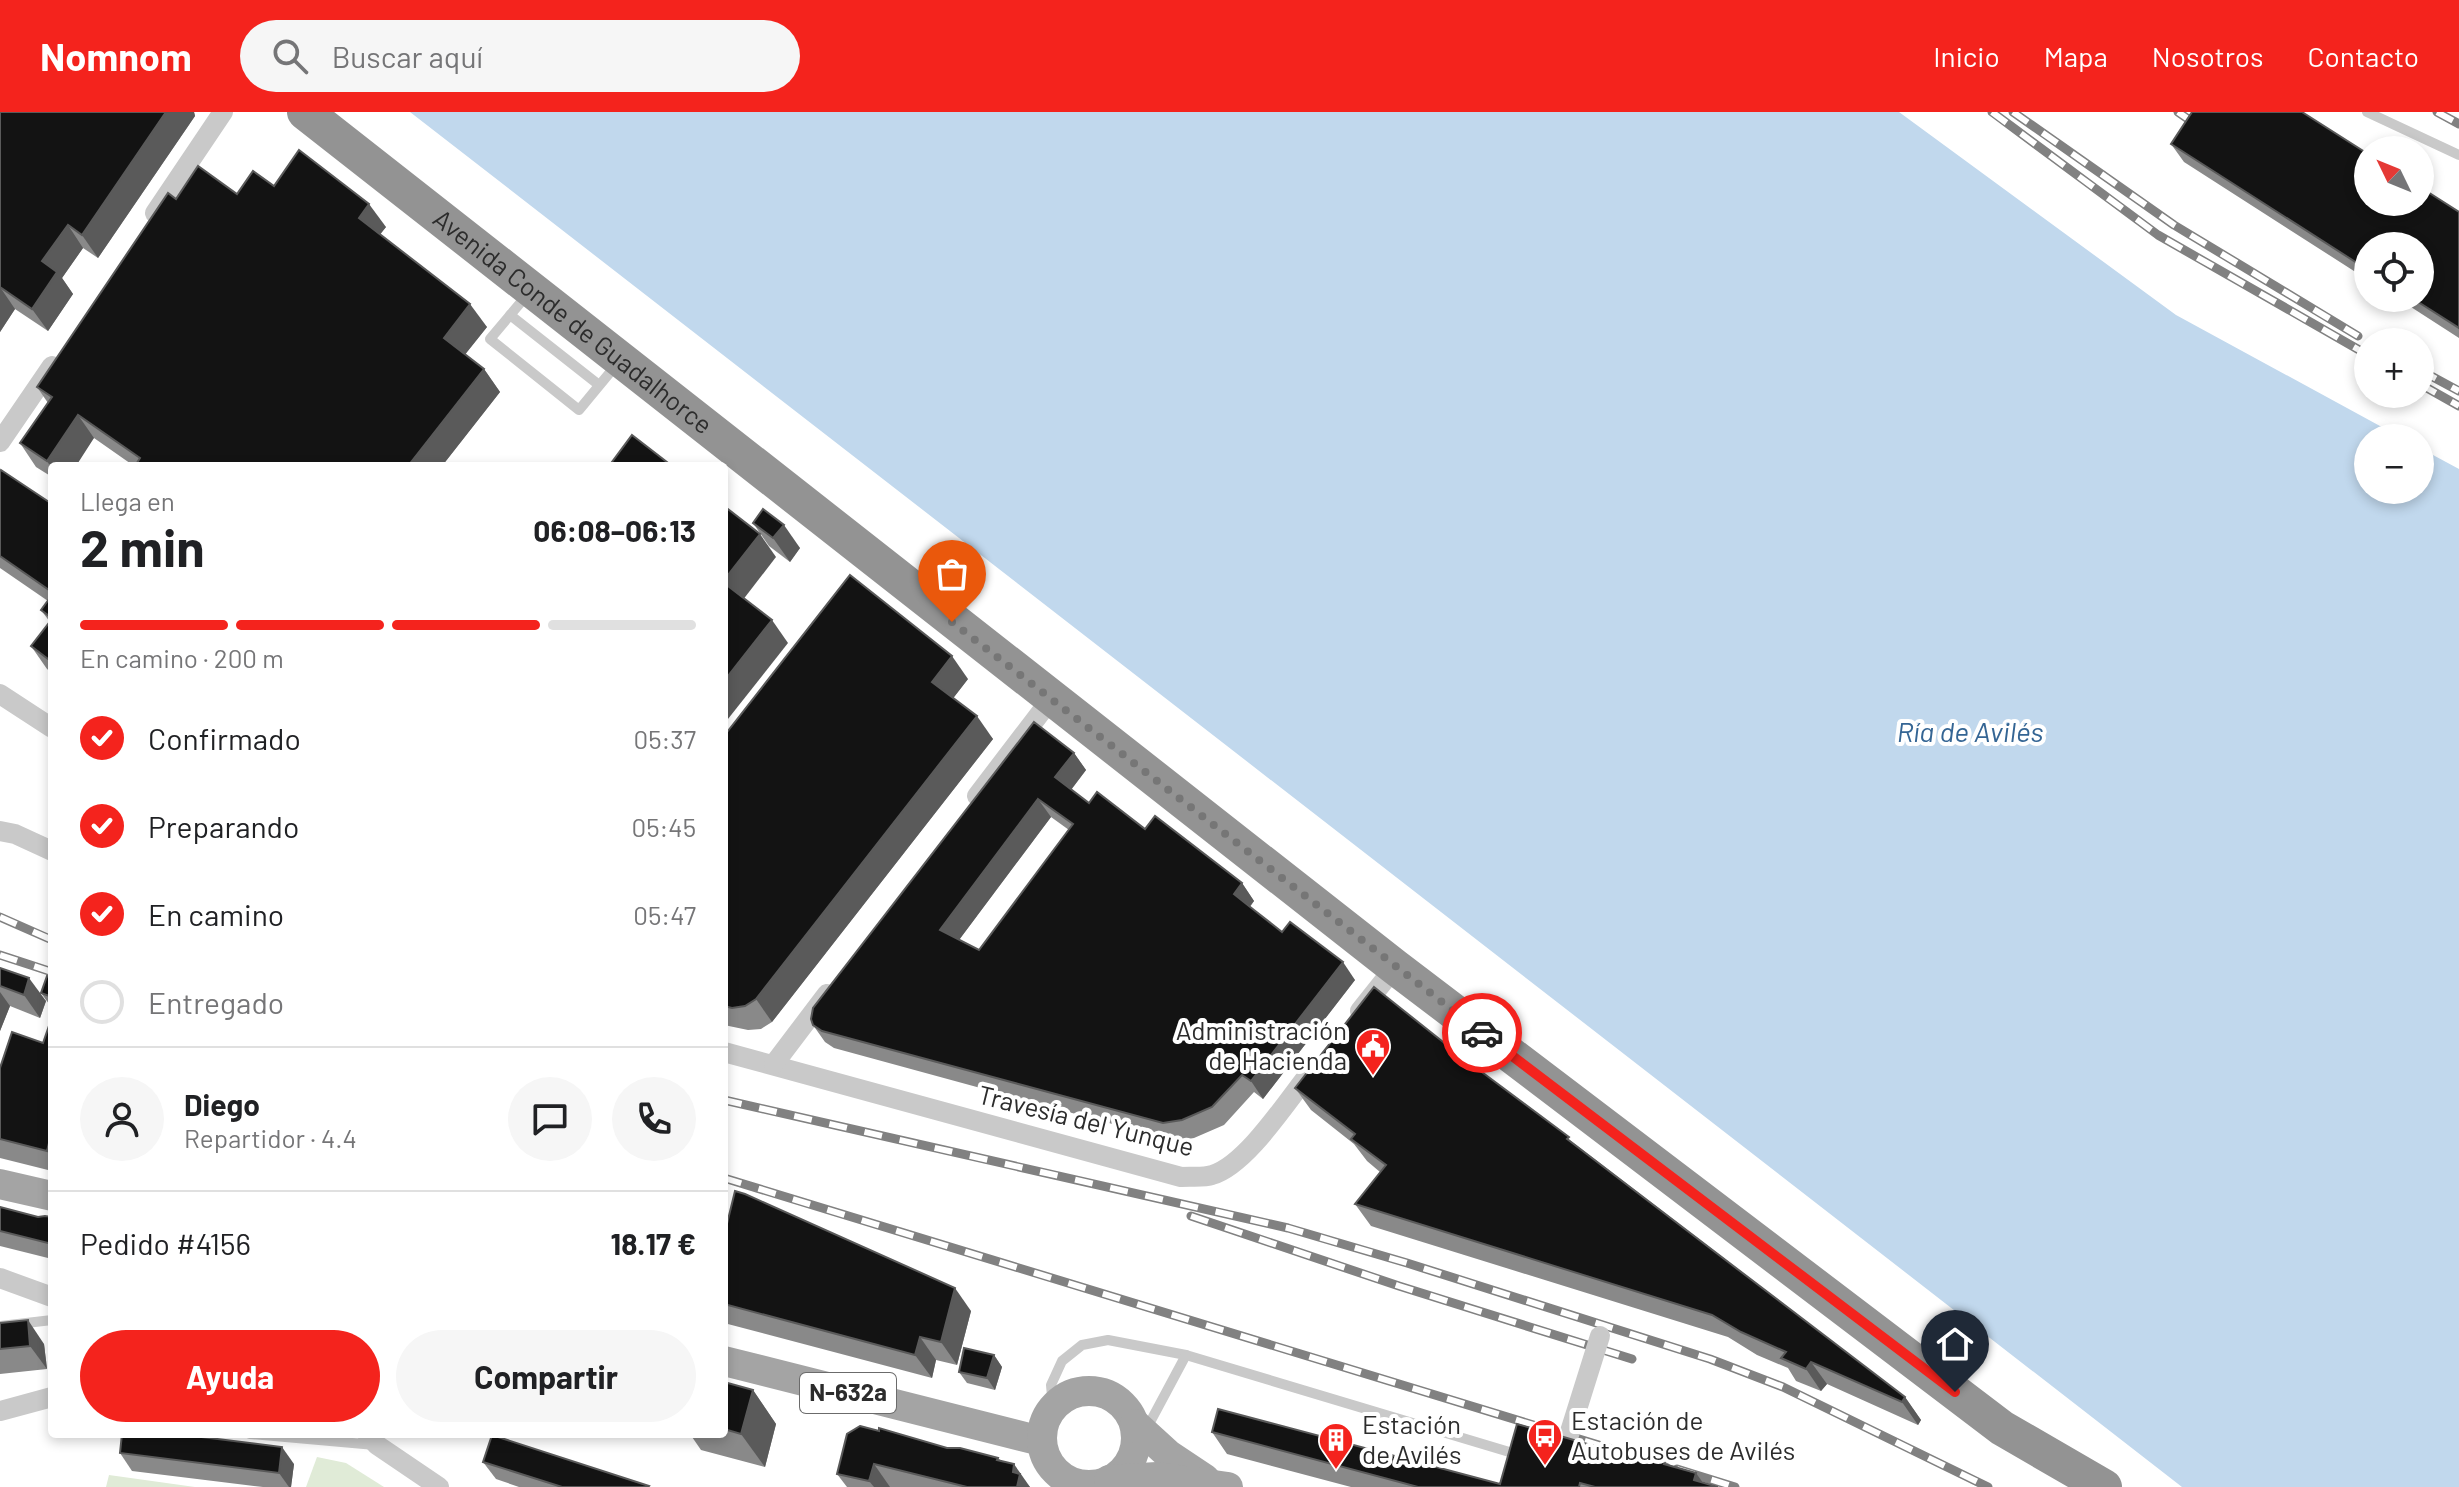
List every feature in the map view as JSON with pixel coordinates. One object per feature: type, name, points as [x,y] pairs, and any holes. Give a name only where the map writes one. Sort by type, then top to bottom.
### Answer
[{"type":"highway","name":"Avenida Conde de Guadalhorce","points":[[305,112],[521,302],[610,372],[1051,699],[1395,967],[2002,1428],[2104,1487]]},
{"type":"main road","points":[[0,1184],[48,1195]]},
{"type":"main road","name":"N-632a","points":[[728,1362],[1041,1441],[1045,1457],[1054,1470],[1076,1485],[1157,1477],[1221,1486]]},
{"type":"main road","name":"N-632a","points":[[973,1424],[1053,1407],[1065,1396],[1085,1391],[1101,1392],[1116,1399],[1142,1430],[1169,1455],[1221,1486]]},
{"type":"main road","points":[[1041,1441],[1044,1421],[1053,1407]]},
{"type":"main road","points":[[1109,1480],[1123,1470],[1142,1430]]},
{"type":"street","points":[[143,231],[223,112]]},
{"type":"street","points":[[0,442],[63,349]]},
{"type":"street","points":[[0,694],[48,725]]},
{"type":"street","points":[[965,812],[1051,699]]},
{"type":"street","points":[[0,831],[15,834],[48,849]]},
{"type":"street","points":[[1348,1025],[1395,967]]},
{"type":"street","points":[[774,1064],[841,976]]},
{"type":"street","name":"Travesía del Yunque","points":[[728,1053],[1181,1177],[1211,1175],[1228,1168],[1244,1154],[1329,1049]]},
{"type":"street","points":[[0,1278],[48,1296]]},
{"type":"street","points":[[1563,1454],[1600,1336]]},
{"type":"street","points":[[0,1411],[48,1398]]},
{"type":"street","points":[[372,1439],[439,1487]]},
{"type":"lane","points":[[2367,112],[2459,155]]},
{"type":"lane","points":[[521,302],[490,339],[568,402],[579,410],[610,372]]},
{"type":"lane","points":[[0,1326],[48,1320]]},
{"type":"lane","points":[[1053,1407],[1051,1385],[1062,1361],[1082,1345],[1108,1340],[1186,1355],[1516,1454]]},
{"type":"lane","points":[[1142,1430],[1186,1355]]},
{"type":"lane","points":[[348,1438],[372,1439]]},
{"type":"green space","points":[[317,1457],[346,1463],[384,1487],[306,1487]]},
{"type":"green space","points":[[109,1475],[195,1487],[106,1487]]},
{"type":"water","name":"Ría de Avilés","points":[[410,112],[1899,112],[2176,315],[2376,424],[2354,424],[2354,504],[2434,504],[2434,456],[2459,469],[2459,1487],[2182,1487]]},
{"type":"building","points":[[0,112],[166,112],[82,235],[68,225],[42,261],[57,272],[32,309],[0,287]]},
{"type":"building","points":[[2192,112],[2302,112],[2354,145],[2354,216],[2434,216],[2434,196],[2459,212],[2459,328],[2434,312],[2434,232],[2354,232],[2354,261],[2171,144]]},
{"type":"building","points":[[299,150],[369,204],[359,218],[470,304],[444,338],[484,369],[411,462],[138,462],[140,458],[78,415],[47,461],[20,443],[52,397],[37,387],[168,193],[176,199],[198,166],[237,194],[253,171],[274,186]]},
{"type":"building","points":[[632,435],[667,462],[612,462]]},
{"type":"building","points":[[0,472],[48,501],[48,589],[0,556]]},
{"type":"building","points":[[728,509],[760,534],[728,575]]},
{"type":"building","points":[[763,509],[784,525],[773,538],[753,523]]},
{"type":"building","points":[[850,575],[952,656],[932,682],[977,716],[756,999],[745,1006],[732,1008],[728,1007],[728,731]]},
{"type":"building","points":[[728,586],[772,620],[728,676]]},
{"type":"building","points":[[48,600],[48,615],[41,610]]},
{"type":"building","points":[[48,624],[48,659],[31,646]]},
{"type":"building","points":[[1034,722],[1074,753],[1055,777],[1089,803],[1097,792],[1145,829],[1155,816],[1242,883],[1234,894],[1282,932],[1290,922],[1343,962],[1251,1081],[1242,1075],[1212,1107],[1182,1120],[1163,1123],[822,1031],[813,1025],[813,1008]],"holes":[[[1038,799],[1073,824],[979,950],[940,930]]]},
{"type":"building","points":[[0,968],[29,978],[24,995],[0,986]]},
{"type":"building","points":[[47,976],[48,996],[41,993]]},
{"type":"building","points":[[1374,987],[1905,1397],[1902,1402],[1811,1362],[1806,1369],[1781,1358],[1786,1352],[1712,1315],[1355,1204],[1386,1165],[1351,1139],[1355,1134],[1295,1088]]},
{"type":"building","points":[[48,1029],[47,1151],[0,1139],[0,1068],[12,1032],[43,1043]]},
{"type":"building","points":[[735,1191],[955,1288],[941,1342],[920,1337],[915,1355],[728,1305],[728,1220]]},
{"type":"building","points":[[0,1207],[38,1217],[48,1216],[48,1243],[0,1231]]},
{"type":"building","points":[[28,1320],[30,1346],[0,1349],[0,1323]]},
{"type":"building","points":[[964,1348],[994,1355],[987,1378],[959,1372]]},
{"type":"building","points":[[728,1383],[753,1390],[741,1434],[728,1430]]},
{"type":"building","points":[[1218,1409],[1500,1484],[1517,1424],[1535,1429],[1538,1440],[1544,1445],[1556,1442],[1560,1436],[1618,1453],[1620,1446],[1666,1460],[1664,1464],[1696,1473],[1694,1480],[1718,1487],[1595,1487],[1580,1483],[1579,1487],[1418,1487],[1212,1432]]},
{"type":"building","points":[[860,1426],[879,1431],[879,1428],[1014,1464],[1013,1472],[1020,1474],[1017,1487],[967,1487],[874,1464],[869,1481],[837,1474],[847,1434]]},
{"type":"building","points":[[122,1438],[209,1438],[282,1447],[279,1473],[120,1453]]},
{"type":"building","points":[[491,1438],[501,1438],[649,1486],[562,1487],[483,1462]]},
{"type":"railway","points":[[1992,112],[2158,235],[2354,347]]},
{"type":"railway","points":[[2013,112],[2174,225],[2354,334]]},
{"type":"railway","points":[[2178,112],[2204,130]]},
{"type":"railway","points":[[2437,112],[2459,124]]},
{"type":"railway","points":[[2434,378],[2459,391]]},
{"type":"railway","points":[[2434,392],[2459,406]]},
{"type":"railway","points":[[0,917],[48,938]]},
{"type":"railway","points":[[0,955],[48,971]]},
{"type":"railway","points":[[728,1101],[1288,1228],[1407,1263],[1710,1359],[1783,1387],[1988,1487]]},
{"type":"railway","points":[[728,1179],[1638,1457]]},
{"type":"railway","points":[[1191,1216],[1399,1286],[1632,1359]]},
{"type":"railway","points":[[1677,1469],[1735,1487]]},
{"type":"way so far","points":[[952,622],[1482,1033]]},
{"type":"place","name":"Administración de Hacienda","points":[[1373,1077]]},
{"type":"place","name":"Estación de Autobuses de Avilés","points":[[1545,1467]]},
{"type":"place","name":"Estación de Avilés","points":[[1336,1471]]},
{"type":"route","points":[[1482,1033],[1955,1392]]}]
